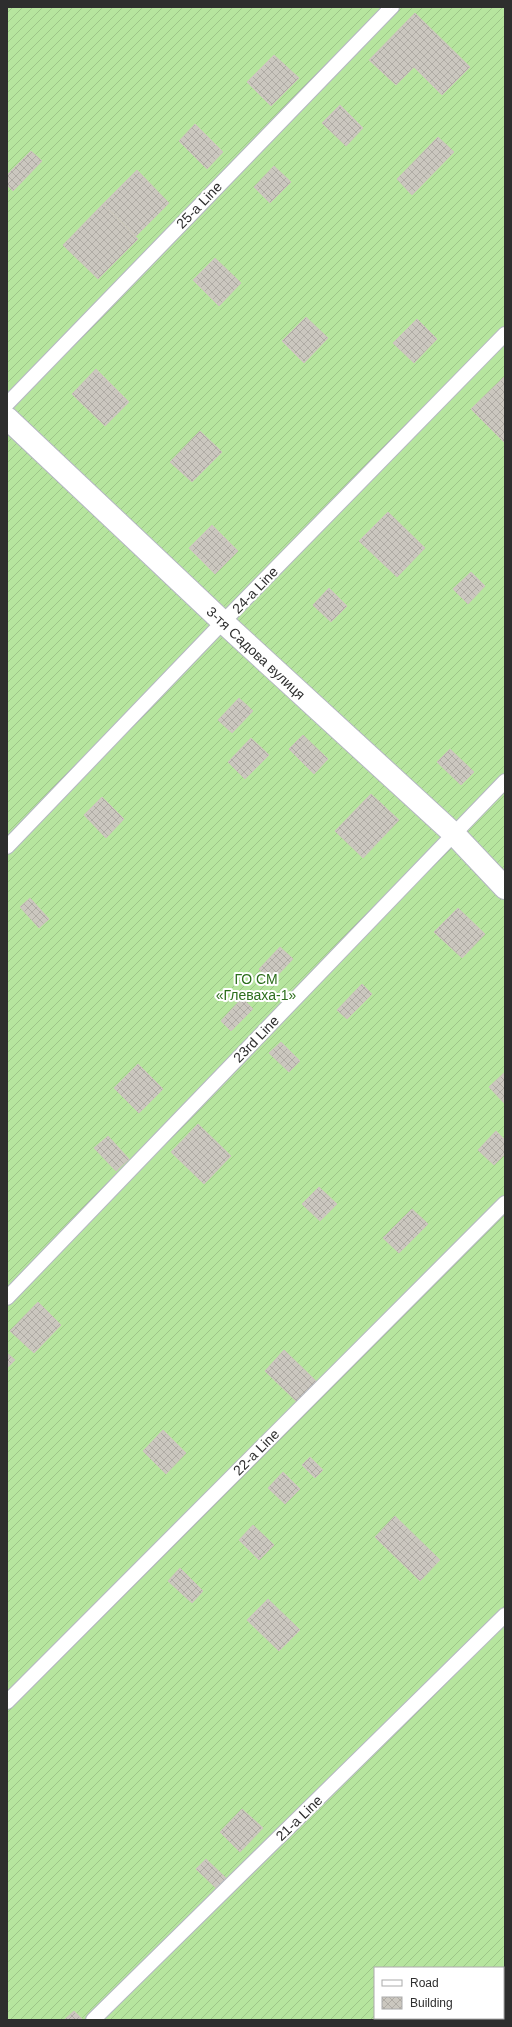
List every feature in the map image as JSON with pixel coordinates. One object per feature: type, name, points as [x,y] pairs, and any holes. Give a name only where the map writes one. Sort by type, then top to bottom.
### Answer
[{"type":"street","name":"3-тя Садова вулиця","points":[[7,418],[223,622],[454,834],[505,888]]},
{"type":"lane","name":"25-a Line","points":[[7,404],[392,7]]},
{"type":"lane","name":"24-a Line","points":[[7,847],[223,622],[505,334]]},
{"type":"lane","name":"23rd Line","points":[[7,1298],[505,781]]},
{"type":"lane","name":"22-a Line","points":[[7,1702],[505,1203]]},
{"type":"lane","name":"21-a Line","points":[[93,2020],[505,1615]]},
{"type":"green space","name":"ГО СМ «Глеваха-1»","points":[[7,7],[505,7],[505,2020],[7,2020]]},
{"type":"building","points":[[415,13],[470,67],[442,95],[414,67],[396,85],[369,60]]},
{"type":"building","points":[[274,55],[299,78],[271,106],[247,82]]},
{"type":"building","points":[[340,105],[363,128],[346,146],[322,123]]},
{"type":"building","points":[[195,124],[223,152],[207,169],[179,141]]},
{"type":"building","points":[[438,137],[454,152],[412,195],[397,179]]},
{"type":"building","points":[[31,151],[42,161],[13,191],[7,185],[7,175]]},
{"type":"building","points":[[274,166],[291,182],[270,203],[254,187]]},
{"type":"building","points":[[137,170],[169,203],[136,236],[103,204]]},
{"type":"building","points":[[103,204],[138,239],[98,279],[63,245]]},
{"type":"building","points":[[215,258],[241,283],[219,306],[193,280]]},
{"type":"building","points":[[306,317],[328,338],[304,363],[282,341]]},
{"type":"building","points":[[417,319],[437,339],[414,363],[393,343]]},
{"type":"building","points":[[96,369],[129,402],[105,426],[72,394]]},
{"type":"building","points":[[504,377],[505,378],[505,443],[471,409]]},
{"type":"building","points":[[200,431],[222,452],[192,482],[170,462]]},
{"type":"building","points":[[388,512],[425,548],[397,577],[359,541]]},
{"type":"building","points":[[212,525],[238,551],[215,574],[189,548]]},
{"type":"building","points":[[471,572],[485,586],[468,604],[453,589]]},
{"type":"building","points":[[329,588],[347,606],[331,622],[313,605]]},
{"type":"building","points":[[239,698],[253,711],[232,733],[218,720]]},
{"type":"building","points":[[303,735],[328,759],[314,774],[289,749]]},
{"type":"building","points":[[251,738],[269,755],[245,779],[228,762]]},
{"type":"building","points":[[450,749],[474,772],[461,785],[437,762]]},
{"type":"building","points":[[371,794],[399,820],[363,858],[335,831]]},
{"type":"building","points":[[102,797],[124,819],[106,838],[84,815]]},
{"type":"building","points":[[30,898],[49,919],[39,928],[20,907]]},
{"type":"building","points":[[458,908],[485,934],[462,958],[434,932]]},
{"type":"building","points":[[280,947],[293,959],[272,981],[259,969]]},
{"type":"building","points":[[362,984],[372,994],[347,1019],[337,1010]]},
{"type":"building","points":[[242,998],[253,1009],[231,1031],[221,1021]]},
{"type":"building","points":[[281,1042],[300,1061],[289,1072],[269,1053]]},
{"type":"building","points":[[138,1064],[163,1089],[139,1113],[114,1088]]},
{"type":"building","points":[[505,1072],[505,1104],[489,1087]]},
{"type":"building","points":[[198,1124],[231,1156],[204,1184],[171,1152]]},
{"type":"building","points":[[496,1131],[505,1140],[505,1154],[494,1165],[478,1150]]},
{"type":"building","points":[[108,1136],[129,1159],[116,1171],[94,1148]]},
{"type":"building","points":[[319,1187],[337,1204],[320,1221],[302,1204]]},
{"type":"building","points":[[412,1209],[428,1224],[399,1253],[383,1238]]},
{"type":"building","points":[[38,1302],[61,1325],[34,1353],[10,1331]]},
{"type":"building","points":[[284,1350],[318,1383],[298,1403],[265,1371]]},
{"type":"building","points":[[7,1353],[15,1360],[7,1368]]},
{"type":"building","points":[[163,1430],[186,1453],[166,1474],[143,1451]]},
{"type":"building","points":[[310,1457],[323,1470],[315,1478],[302,1465]]},
{"type":"building","points":[[283,1472],[300,1489],[285,1504],[268,1488]]},
{"type":"building","points":[[395,1516],[440,1560],[420,1581],[375,1537]]},
{"type":"building","points":[[253,1525],[274,1545],[259,1560],[239,1540]]},
{"type":"building","points":[[180,1568],[203,1591],[192,1603],[168,1581]]},
{"type":"building","points":[[268,1599],[300,1630],[279,1651],[247,1620]]},
{"type":"building","points":[[242,1809],[263,1828],[240,1852],[220,1832]]},
{"type":"building","points":[[206,1859],[226,1878],[216,1888],[196,1869]]},
{"type":"building","points":[[504,2005],[505,2006],[505,2020],[487,2020],[504,2019]]},
{"type":"building","points":[[74,2011],[83,2020],[64,2020]]}]
